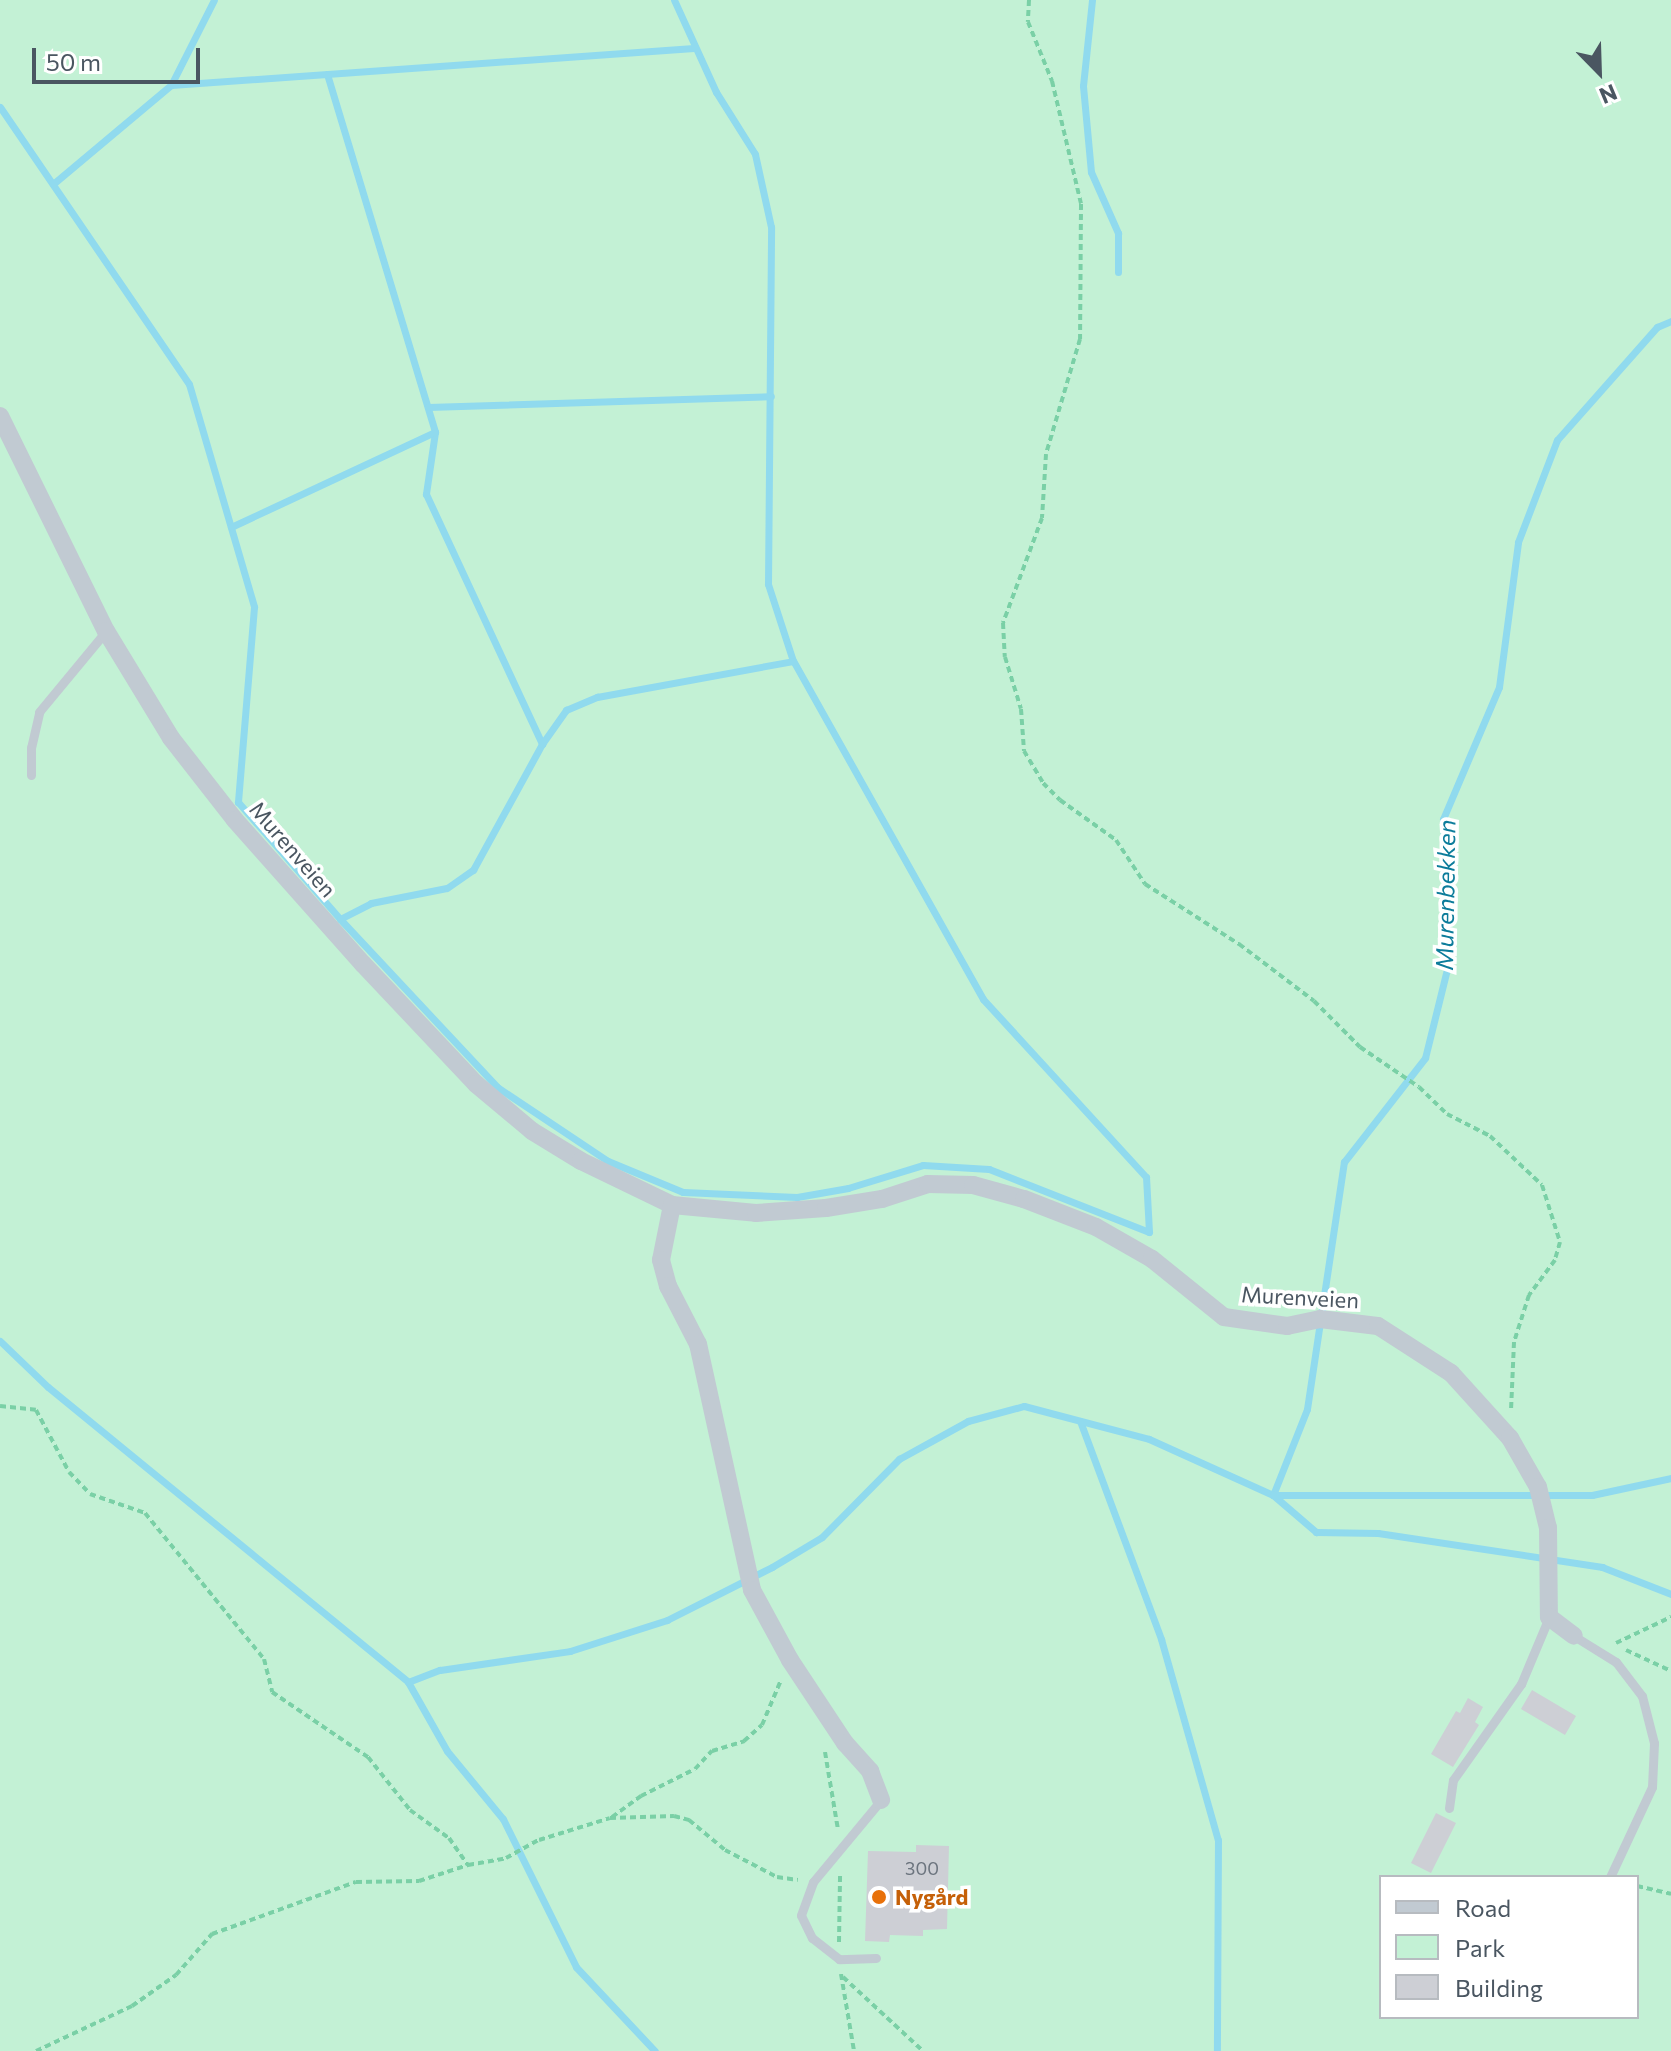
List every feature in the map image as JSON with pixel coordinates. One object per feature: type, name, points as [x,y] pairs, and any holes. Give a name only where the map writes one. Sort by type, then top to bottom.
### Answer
[{"type":"street","name":"Murenveien","points":[[0,416],[106,631],[171,738],[235,820],[476,1084],[532,1131],[581,1161],[672,1205],[756,1213],[882,1199],[928,1184],[973,1185],[1024,1199],[1096,1227],[1152,1259],[1224,1317],[1287,1326],[1320,1319],[1378,1326],[1451,1373],[1510,1438],[1538,1487],[1548,1528],[1549,1617]]},
{"type":"street","points":[[672,1205],[661,1260],[668,1286],[698,1344],[752,1590],[790,1660],[845,1743],[870,1771],[881,1800]]},
{"type":"street","points":[[1549,1617],[1574,1636]]},
{"type":"lane","points":[[31,775],[31,748],[39,712],[106,631]]},
{"type":"lane","points":[[1449,1808],[1453,1780],[1521,1684],[1549,1617]]},
{"type":"lane","points":[[1574,1636],[1616,1662],[1642,1696],[1654,1743],[1652,1787],[1611,1875]]},
{"type":"lane","points":[[876,1958],[839,1959],[812,1938],[804,1927],[804,1901],[813,1882],[881,1800]]},
{"type":"path","points":[[1029,0],[1028,22],[1052,81],[1081,204],[1081,219],[1080,339],[1046,454],[1042,518],[1003,623],[1005,657],[1021,709],[1024,751],[1043,783],[1060,800],[1116,840],[1145,884],[1239,944],[1314,1001],[1360,1047],[1419,1087],[1447,1114],[1490,1136],[1542,1185],[1560,1242],[1555,1260],[1529,1295],[1514,1342],[1510,1438]]},
{"type":"path","points":[[0,1406],[36,1410],[69,1472],[90,1494],[145,1513],[264,1659],[272,1692],[368,1757],[410,1810],[449,1838],[468,1865]]},
{"type":"path","points":[[1671,1617],[1614,1644],[1671,1671]]},
{"type":"path","points":[[610,1818],[641,1796],[695,1769],[712,1751],[744,1741],[762,1725],[790,1660]]},
{"type":"path","points":[[36,2051],[132,2006],[176,1975],[212,1934],[356,1882],[419,1881],[468,1865],[506,1858],[539,1840],[610,1818],[674,1816],[689,1820],[725,1850],[777,1877],[813,1882]]},
{"type":"path","points":[[1639,1886],[1671,1894]]},
{"type":"path","points":[[839,1959],[854,2051]]},
{"type":"path","points":[[842,1976],[923,2051]]},
{"type":"green space","points":[[0,0],[1671,0],[1671,2051],[0,2051]]},
{"type":"building","points":[[1532,1690],[1576,1716],[1565,1735],[1521,1709]]},
{"type":"building","points":[[1468,1698],[1483,1707],[1475,1722],[1479,1725],[1453,1767],[1431,1754],[1456,1711],[1460,1713]]},
{"type":"building","points":[[1436,1813],[1456,1823],[1431,1873],[1411,1863]]},
{"type":"building","points":[[916,1845],[949,1846],[947,1929],[923,1930],[923,1936],[890,1935],[889,1942],[865,1941],[868,1851],[916,1852]]},
{"type":"waterway","points":[[53,184],[171,85],[214,0]]},
{"type":"waterway","points":[[0,107],[189,384],[254,607],[238,802],[340,919],[497,1087],[608,1161],[683,1192],[797,1197],[848,1188],[923,1165],[989,1169],[1149,1232],[1146,1177],[983,999],[793,661],[768,584],[771,227],[755,154],[716,92],[674,0]]},
{"type":"waterway","points":[[1092,0],[1083,86],[1091,172],[1118,233],[1118,272]]},
{"type":"waterway","points":[[171,85],[694,48]]},
{"type":"waterway","points":[[327,74],[435,432],[426,494],[542,744]]},
{"type":"waterway","name":"Murenbekken","points":[[1273,1495],[1307,1409],[1344,1162],[1425,1058],[1449,961],[1443,819],[1499,687],[1518,542],[1557,440],[1657,327],[1671,321]]},
{"type":"waterway","points":[[428,407],[771,396]]},
{"type":"waterway","points":[[231,527],[435,432]]},
{"type":"waterway","points":[[340,919],[371,903],[447,888],[473,870],[542,744],[566,710],[597,697],[793,661]]},
{"type":"waterway","points":[[0,1341],[48,1387],[408,1682],[447,1751],[503,1819],[576,1967],[655,2051]]},
{"type":"waterway","points":[[408,1682],[440,1670],[570,1651],[667,1620],[772,1567],[822,1537],[899,1459],[968,1421],[1024,1406],[1149,1439],[1273,1495],[1316,1532],[1378,1533],[1602,1567],[1671,1594]]},
{"type":"waterway","points":[[1080,1421],[1161,1639],[1218,1840],[1217,2051]]},
{"type":"waterway","points":[[1273,1495],[1592,1495],[1671,1478]]},
{"type":"place","name":"Nygård","points":[[879,1897]]}]
